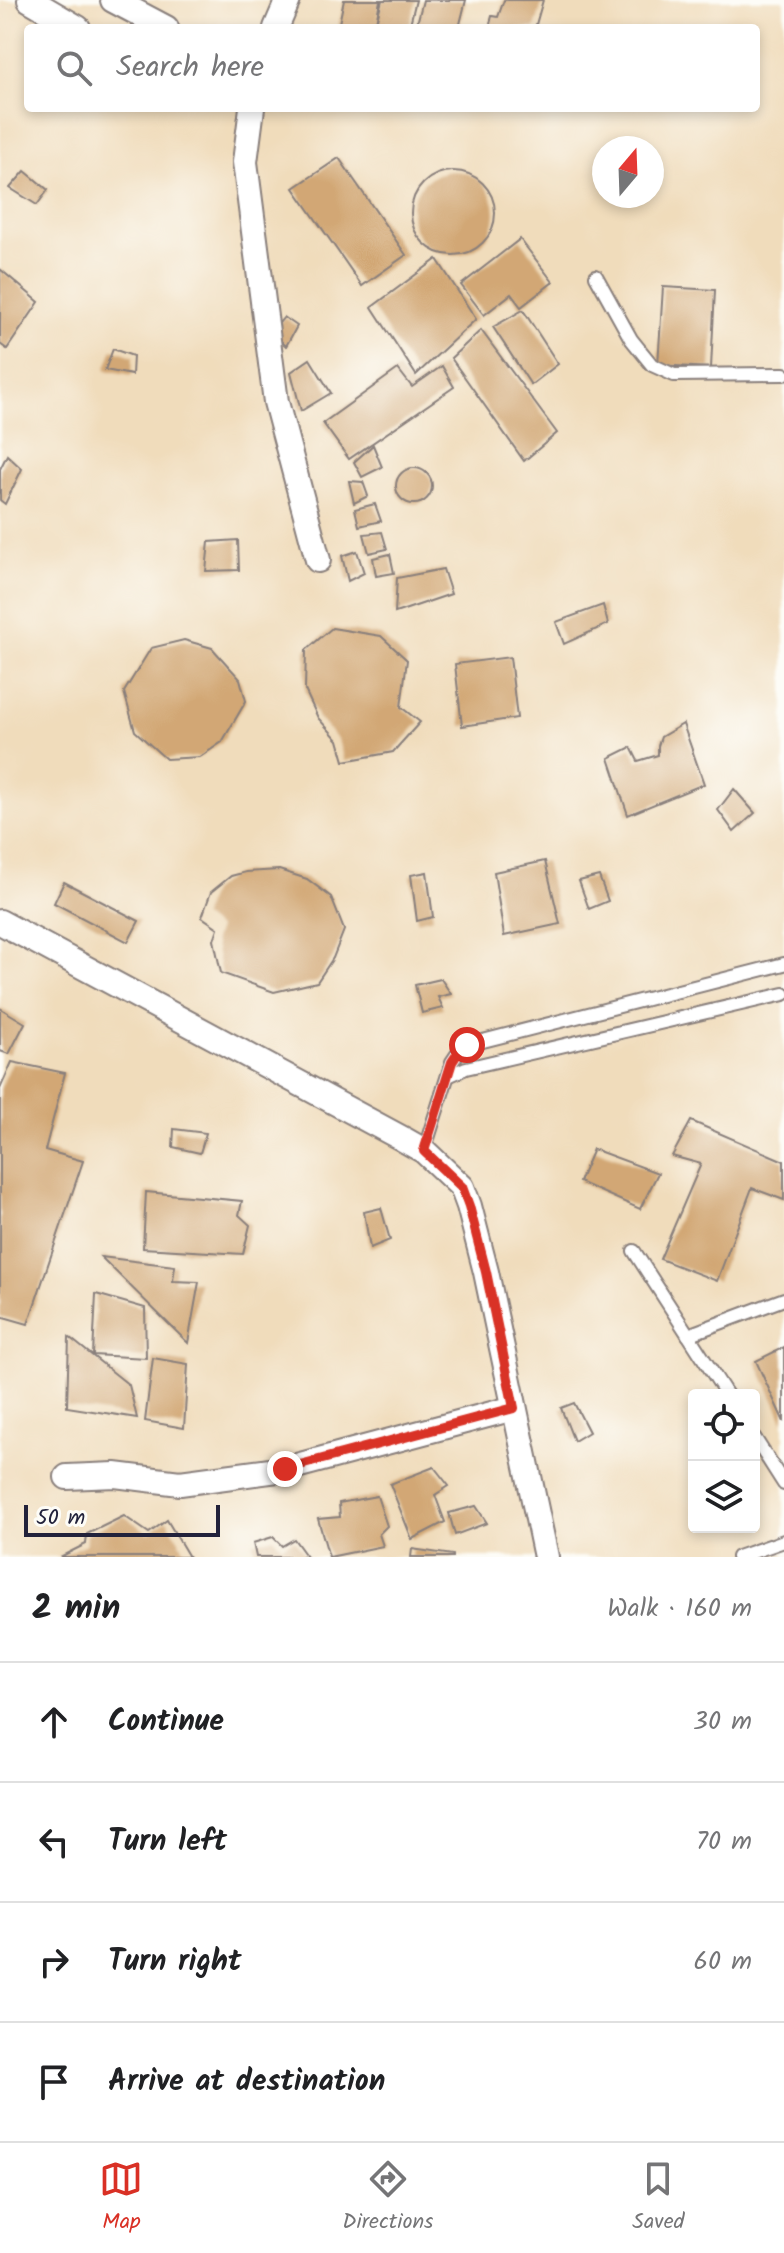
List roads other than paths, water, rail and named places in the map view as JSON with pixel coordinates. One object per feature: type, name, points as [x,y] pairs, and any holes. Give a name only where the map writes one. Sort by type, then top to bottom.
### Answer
[{"type":"street","points":[[30,0],[71,24]]},
{"type":"street","points":[[113,0],[158,24]]},
{"type":"street","points":[[278,24],[288,0]]},
{"type":"street","points":[[251,112],[245,162],[276,402],[318,560]]},
{"type":"street","points":[[0,922],[424,1151],[462,1187],[486,1272],[546,1557]]},
{"type":"street","points":[[67,1477],[115,1475],[180,1483],[285,1469],[514,1408]]},
{"type":"lane","points":[[596,276],[631,339],[652,365],[674,375],[784,374]]},
{"type":"lane","points":[[424,1151],[452,1062],[467,1045],[784,964]]},
{"type":"lane","points":[[448,1076],[466,1068],[784,994]]},
{"type":"lane","points":[[460,1050],[466,1068]]},
{"type":"lane","points":[[634,1251],[723,1389]]},
{"type":"lane","points":[[688,1335],[784,1299]]},
{"type":"lane","points":[[760,1446],[784,1484]]},
{"type":"lane","points":[[738,1557],[784,1541]]}]
